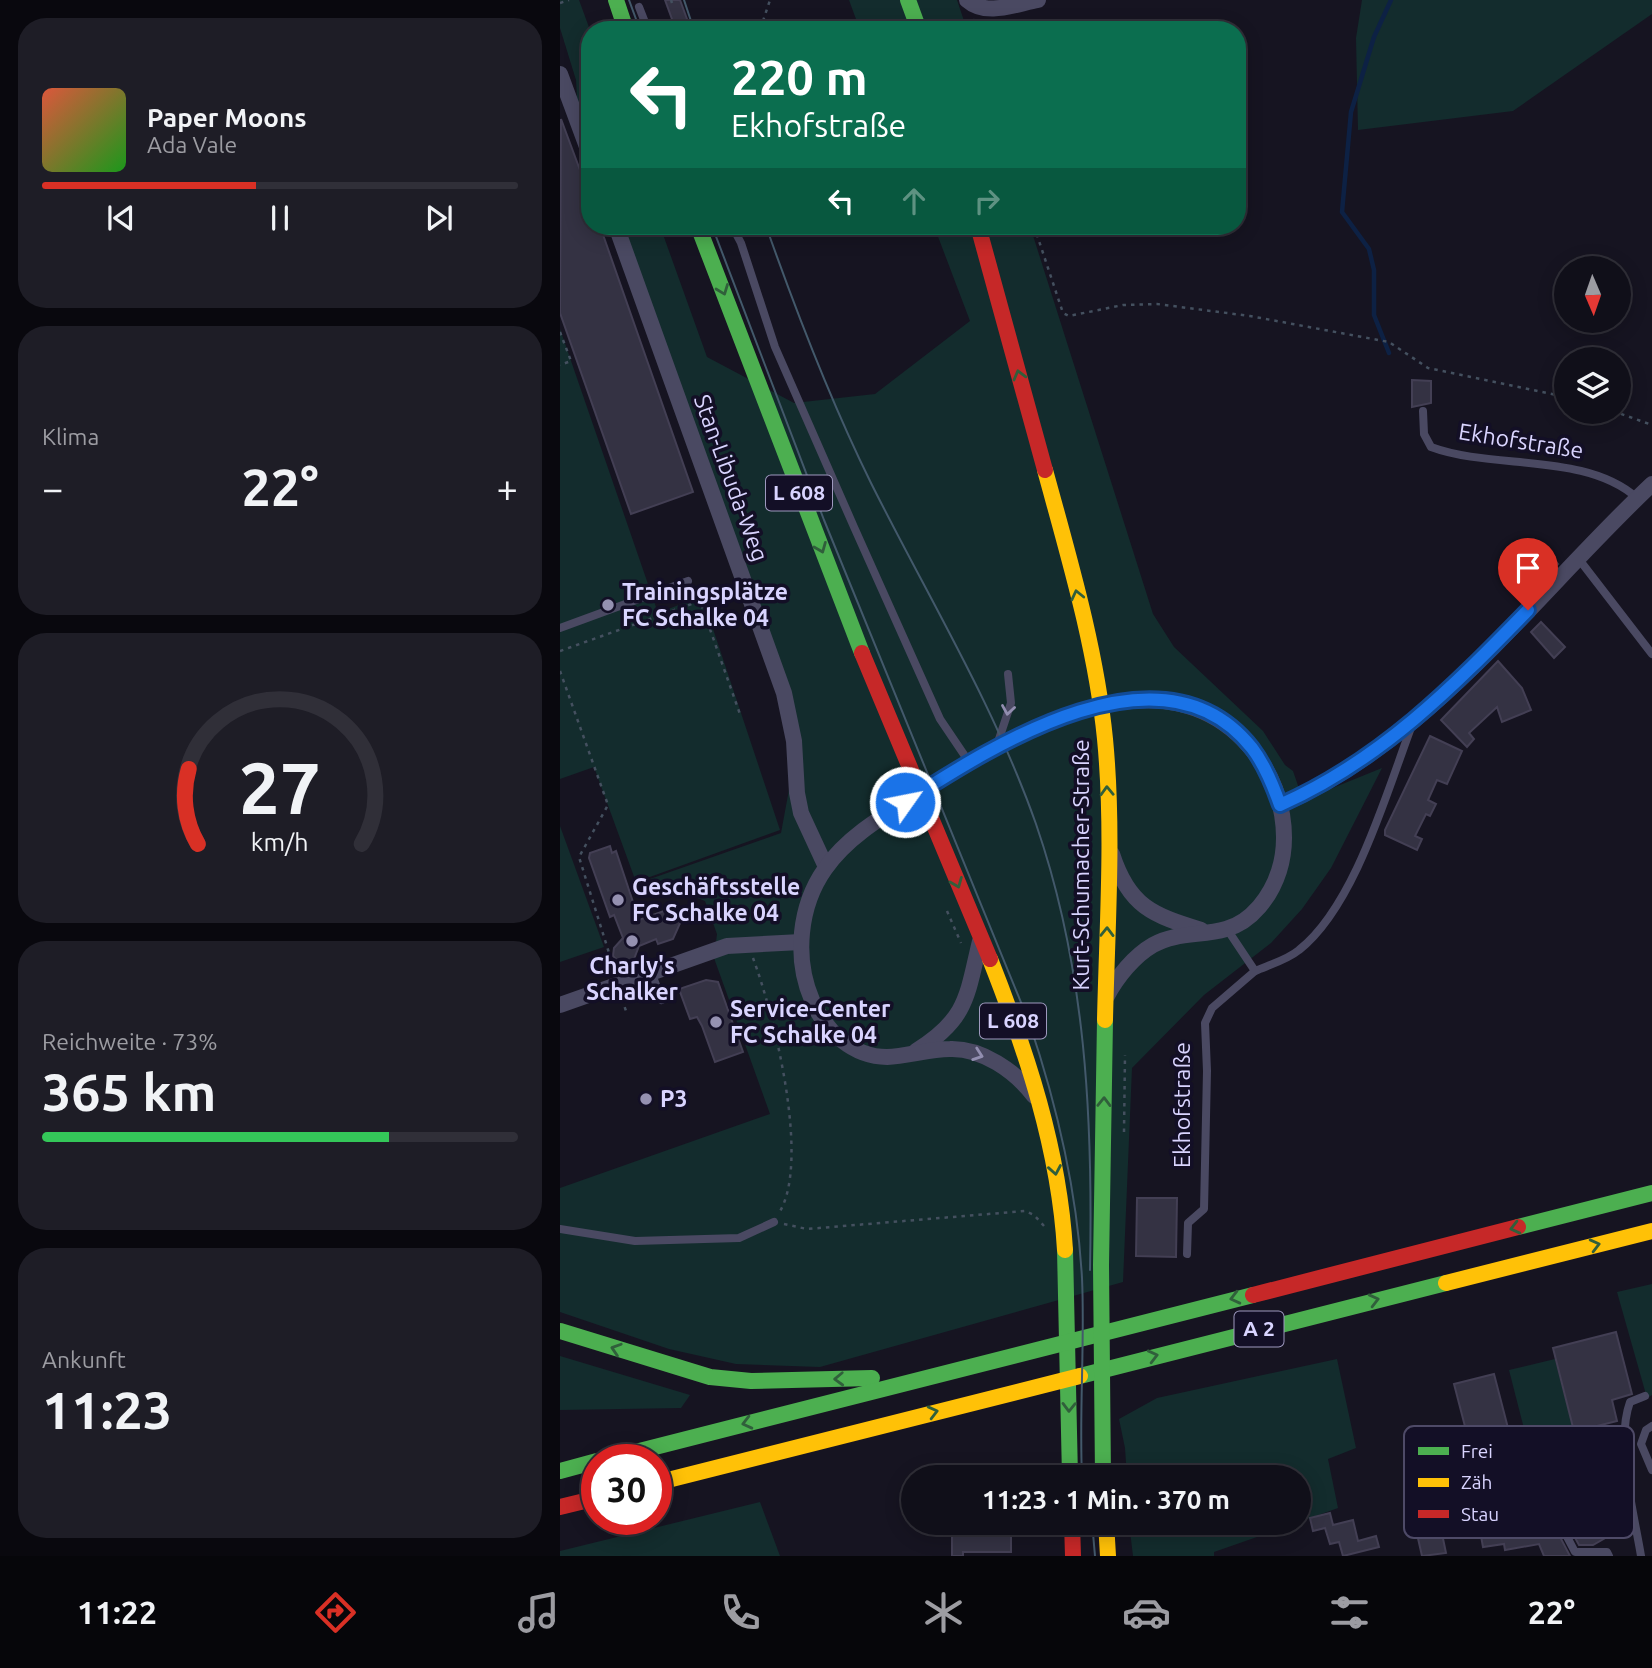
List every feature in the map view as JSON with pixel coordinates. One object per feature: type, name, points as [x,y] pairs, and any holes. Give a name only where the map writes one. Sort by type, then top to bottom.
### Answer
[{"type":"main road","points":[[615,0],[623,21]]},
{"type":"main road","points":[[908,0],[916,21]]},
{"type":"main road","name":"L 608","points":[[701,235],[905,759],[1006,1002],[1040,1104],[1055,1164],[1068,1265],[1070,1465]]},
{"type":"main road","name":"Kurt-Schumacher-Straße","points":[[980,235],[1063,536],[1093,661],[1105,740],[1108,842],[1101,1265],[1103,1465]]},
{"type":"main road","name":"A 2","points":[[666,1444],[1652,1193]]},
{"type":"main road","name":"A 2","points":[[672,1479],[1652,1231]]},
{"type":"main road","points":[[560,1331],[710,1377],[751,1381],[932,1376]]},
{"type":"main road","points":[[560,1471],[581,1465]]},
{"type":"main road","points":[[560,1507],[581,1502]]},
{"type":"main road","points":[[1072,1535],[1073,1556]]},
{"type":"main road","points":[[1107,1535],[1108,1556]]},
{"type":"street","points":[[967,0],[976,8],[992,9],[1038,0]]},
{"type":"street","points":[[560,74],[581,131]]},
{"type":"street","name":"Stan-Libuda-Weg","points":[[619,235],[784,693],[794,740],[801,813],[826,867]]},
{"type":"street","name":"Ekhofstraße","points":[[1280,805],[1318,788],[1385,746],[1413,722],[1478,661],[1652,484]]},
{"type":"street","points":[[1040,1104],[1017,1077],[997,1062],[975,1053],[952,1048],[885,1057],[858,1051],[840,1041],[825,1024],[812,1001],[804,975],[801,942],[807,906],[826,867],[885,816],[996,745],[1044,724],[1104,704],[1140,700],[1177,701],[1206,712],[1251,746],[1267,770],[1280,805],[1284,840],[1275,880],[1267,898],[1248,917],[1227,929],[1179,935],[1153,945],[1114,984],[1105,1000]]},
{"type":"street","points":[[1108,842],[1115,863],[1133,895],[1148,911],[1207,931]]},
{"type":"street","points":[[911,1054],[951,1026],[964,1005],[980,941]]},
{"type":"street","points":[[560,1005],[727,946],[801,942]]},
{"type":"lane","points":[[639,7],[644,21]]},
{"type":"lane","points":[[737,235],[775,347],[853,527],[940,719],[969,762]]},
{"type":"lane","name":"Ekhofstraße","points":[[1423,411],[1424,434],[1431,447],[1450,454],[1570,470],[1627,489],[1637,498]]},
{"type":"lane","points":[[1578,558],[1652,654]]},
{"type":"lane","points":[[560,628],[688,581]]},
{"type":"lane","points":[[996,745],[1011,703],[1008,674]]},
{"type":"lane","name":"Ekhofstraße","points":[[1187,1254],[1188,1223],[1204,1209],[1207,1071],[1205,1023],[1212,1008],[1255,971],[1297,952],[1317,933],[1336,907],[1382,804],[1413,722]]},
{"type":"lane","points":[[1227,929],[1255,971]]},
{"type":"lane","points":[[651,972],[662,1000]]},
{"type":"lane","points":[[560,1229],[635,1241],[739,1238],[774,1222]]},
{"type":"lane","points":[[1626,1426],[1630,1402],[1645,1396]]},
{"type":"lane","points":[[1652,1426],[1646,1430],[1641,1444],[1652,1470]]},
{"type":"lane","points":[[1634,1512],[1641,1556]]},
{"type":"lane","points":[[1568,1538],[1575,1552],[1607,1552],[1609,1556]]},
{"type":"path","points":[[560,3],[569,0]]},
{"type":"path","points":[[763,21],[770,0]]},
{"type":"path","points":[[1037,235],[1063,313],[1069,316],[1123,305],[1181,305],[1388,342],[1428,368],[1554,394]]},
{"type":"path","points":[[560,332],[571,361],[560,365]]},
{"type":"path","points":[[1631,418],[1652,425]]},
{"type":"path","points":[[560,650],[700,601],[741,716]]},
{"type":"path","points":[[560,671],[608,805],[579,857],[627,1014]]},
{"type":"path","points":[[747,944],[768,998],[781,1051],[787,1096],[791,1169],[787,1200],[774,1222],[807,1229],[1025,1211],[1034,1215],[1046,1228]]},
{"type":"green space","points":[[560,0],[579,0],[587,21],[581,21],[581,123],[576,80],[560,28]]},
{"type":"green space","points":[[849,0],[957,0],[964,21],[857,21]]},
{"type":"green space","points":[[1362,0],[1652,0],[1652,14],[1513,111],[1358,130],[1356,38]]},
{"type":"green space","points":[[621,235],[663,235],[707,357],[794,403],[875,394],[970,321],[937,235],[1033,235],[1153,614],[1174,647],[1263,731],[1285,765],[1293,771],[1303,800],[1382,768],[1331,868],[1302,909],[1271,943],[1204,995],[1132,1068],[1123,1282],[820,1367],[736,1364],[669,1349],[560,1312],[560,1188],[770,1114],[714,958],[717,934],[705,901],[650,879],[781,833],[793,768],[792,718]]},
{"type":"green space","name":"Trainingsplätze FC Schalke 04","points":[[560,329],[658,613],[702,596],[780,830],[636,882],[594,767],[560,779]]},
{"type":"green space","points":[[560,826],[604,947],[560,962]]},
{"type":"green space","points":[[1652,1284],[1652,1395],[1647,1398],[1617,1292]]},
{"type":"green space","points":[[560,1356],[690,1395],[681,1408],[560,1410]]},
{"type":"green space","points":[[1337,1359],[1356,1448],[1328,1459],[1338,1508],[1311,1518],[1311,1465],[1126,1465],[1119,1419],[1157,1398]]},
{"type":"green space","points":[[1555,1359],[1572,1426],[1523,1426],[1509,1370]]},
{"type":"green space","points":[[760,1502],[780,1556],[560,1556],[560,1551],[625,1535],[672,1535],[672,1524]]},
{"type":"green space","points":[[1131,1535],[1263,1535],[1214,1552],[1214,1556],[1133,1556]]},
{"type":"building","points":[[665,0],[680,0],[688,21],[673,21]]},
{"type":"building","points":[[561,119],[581,173],[581,235],[603,235],[693,492],[631,514],[560,313]]},
{"type":"building","points":[[1412,380],[1431,381],[1431,403],[1412,407]]},
{"type":"building","points":[[1538,544],[1558,564],[1544,578],[1525,557]]},
{"type":"building","points":[[1541,622],[1565,647],[1554,658],[1531,632]]},
{"type":"building","points":[[1498,661],[1522,688],[1531,710],[1502,722],[1497,707],[1469,733],[1474,739],[1467,747],[1441,720]]},
{"type":"building","points":[[1430,736],[1462,751],[1447,784],[1437,780],[1428,800],[1436,804],[1430,816],[1426,814],[1415,836],[1422,839],[1417,850],[1385,835],[1385,830]]},
{"type":"building","name":"Geschäftsstelle FC Schalke 04","points":[[610,846],[612,853],[616,851],[639,920],[675,907],[681,921],[673,939],[658,944],[656,939],[639,946],[634,959],[626,964],[619,963],[613,956],[614,948],[623,938],[614,915],[610,917],[589,858],[590,853]]},
{"type":"building","name":"Service-Center FC Schalke 04","points":[[706,980],[718,982],[743,1052],[715,1062],[702,1026],[697,1017],[690,1019],[679,989]]},
{"type":"building","points":[[1137,1198],[1177,1198],[1176,1257],[1136,1256]]},
{"type":"building","points":[[1616,1332],[1632,1394],[1612,1400],[1617,1421],[1597,1426],[1573,1426],[1553,1348]]},
{"type":"building","points":[[1494,1374],[1507,1426],[1465,1426],[1454,1384]]},
{"type":"building","points":[[1330,1513],[1333,1525],[1353,1520],[1358,1541],[1376,1536],[1379,1547],[1343,1556],[1339,1542],[1330,1544],[1325,1528],[1313,1531],[1311,1518]]},
{"type":"building","points":[[952,1535],[1011,1535],[1011,1552],[963,1552],[963,1556],[952,1556]]},
{"type":"building","points":[[1418,1538],[1443,1538],[1446,1553],[1422,1556]]},
{"type":"building","points":[[1481,1538],[1561,1538],[1570,1556],[1544,1556],[1539,1544],[1505,1550],[1504,1544],[1483,1547]]},
{"type":"building","points":[[1575,1538],[1605,1538],[1593,1545],[1579,1545]]},
{"type":"waterway","points":[[1389,353],[1374,315],[1374,270],[1369,249],[1342,212],[1351,112],[1374,37],[1391,0]]},
{"type":"tram line","points":[[629,0],[637,21]]},
{"type":"tram line","points":[[684,0],[691,21]]},
{"type":"tram line","points":[[715,235],[824,520],[1029,1022],[1048,1084],[1076,1212],[1082,1278],[1082,1465]]},
{"type":"tram line","points":[[769,235],[802,324],[842,420],[871,483],[1001,737],[1036,824],[1066,934],[1083,1045],[1090,1157],[1090,1270]]},
{"type":"tram line","points":[[1093,1535],[1095,1556]]},
{"type":"traffic: fast","points":[[616,0],[623,21]]},
{"type":"traffic: fast","points":[[908,0],[916,21]]},
{"type":"traffic: fast","points":[[701,235],[862,653]]},
{"type":"traffic: fast","points":[[1103,1465],[1101,1265],[1105,1020]]},
{"type":"traffic: fast","points":[[1518,1227],[1652,1193]]},
{"type":"traffic: fast","points":[[1065,1250],[1070,1465]]},
{"type":"traffic: fast","points":[[1080,1376],[1446,1283]]},
{"type":"traffic: fast","points":[[667,1444],[1253,1295]]},
{"type":"traffic: fast","points":[[560,1331],[710,1377],[751,1381],[872,1378]]},
{"type":"traffic: fast","points":[[560,1471],[581,1465]]},
{"type":"traffic: slow","points":[[1045,470],[1088,637],[1105,739],[1109,844],[1105,1020]]},
{"type":"traffic: slow","points":[[990,959],[1039,1102],[1056,1175],[1065,1250]]},
{"type":"traffic: slow","points":[[1446,1283],[1652,1231]]},
{"type":"traffic: slow","points":[[672,1479],[1080,1376]]},
{"type":"traffic: slow","points":[[1107,1535],[1108,1556]]},
{"type":"traffic: jam","points":[[980,235],[1045,470]]},
{"type":"traffic: jam","points":[[862,653],[990,959]]},
{"type":"traffic: jam","points":[[1253,1295],[1518,1227]]},
{"type":"traffic: jam","points":[[560,1507],[581,1502]]},
{"type":"traffic: jam","points":[[1072,1535],[1073,1556]]},
{"type":"place","name":"Trainingsplätze FC Schalke 04","points":[[608,605]]},
{"type":"place","name":"Geschäftsstelle FC Schalke 04","points":[[618,900]]},
{"type":"place","name":"Charly's Schalker","points":[[632,941]]},
{"type":"place","name":"Service-Center FC Schalke 04","points":[[716,1022]]},
{"type":"place","name":"P3","points":[[646,1099]]},
{"type":"route","points":[[905,802],[996,745],[1038,726],[1104,704],[1140,700],[1177,701],[1206,712],[1229,727],[1251,746],[1267,770],[1280,805],[1318,788],[1385,746],[1478,661],[1528,610]]}]
